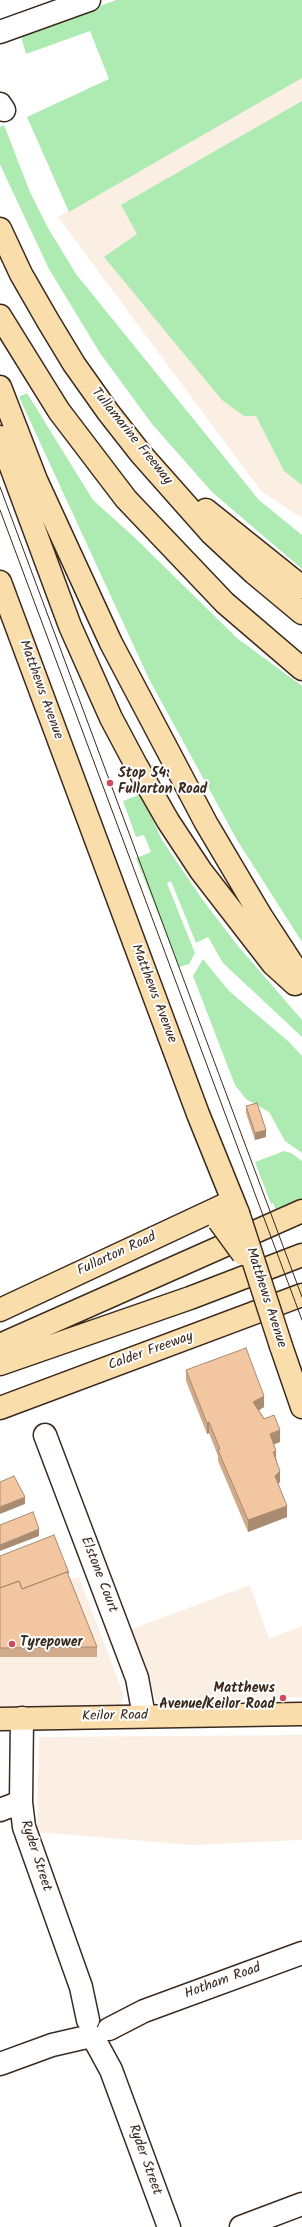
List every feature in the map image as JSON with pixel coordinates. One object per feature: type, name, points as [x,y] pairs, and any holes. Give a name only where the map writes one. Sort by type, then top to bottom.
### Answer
[{"type":"main road","name":"Tullamarine Freeway","points":[[0,229],[21,274],[74,364],[108,412],[141,454],[211,533],[254,573],[302,613]]},
{"type":"main road","points":[[0,316],[59,411],[126,499],[225,603],[302,669]]},
{"type":"main road","points":[[0,387],[36,480],[111,643],[206,823],[261,916],[302,979]]},
{"type":"main road","points":[[0,437],[70,626],[108,712],[136,765],[168,821],[219,895],[273,964],[302,990]]},
{"type":"main road","points":[[141,454],[189,497],[302,587]]},
{"type":"main road","name":"Matthews Avenue","points":[[0,582],[198,1114],[222,1213],[258,1279],[302,1407]]},
{"type":"main road","points":[[0,1345],[302,1211]]},
{"type":"main road","name":"Fullarton Road","points":[[0,1310],[222,1213]]},
{"type":"main road","points":[[0,1364],[190,1298],[302,1255]]},
{"type":"main road","name":"Calder Freeway","points":[[0,1408],[302,1295]]},
{"type":"main road","name":"Keilor Road","points":[[0,1719],[302,1714]]},
{"type":"street","points":[[0,32],[89,0]]},
{"type":"street","name":"Elstone Court","points":[[45,1435],[137,1678],[144,1716]]},
{"type":"street","name":"Ryder Street","points":[[22,1718],[21,1815],[27,1838],[80,1987],[97,2026],[111,2070],[169,2227]]},
{"type":"street","points":[[0,1810],[21,1802]]},
{"type":"street","name":"Hotham Road","points":[[0,2064],[52,2045],[97,2026],[144,2011],[302,1953]]},
{"type":"street","points":[[241,2227],[302,2204]]},
{"type":"shaded area","points":[[302,78],[302,518],[261,491],[58,217]]},
{"type":"shaded area","points":[[79,1577],[124,1696],[120,1705],[115,1708],[0,1709],[0,1598]]},
{"type":"shaded area","points":[[250,1585],[269,1639],[302,1626],[302,1697],[157,1703],[129,1630]]},
{"type":"shaded area","points":[[302,1735],[302,1840],[191,1845],[37,1832],[39,1737]]},
{"type":"green space","points":[[116,0],[302,0],[302,78],[69,212],[27,117],[109,79],[90,31],[26,54],[21,36]]},
{"type":"green space","points":[[302,101],[302,485],[284,471],[256,416],[244,416],[222,400],[104,257],[137,234],[121,205]]},
{"type":"green space","points":[[4,125],[30,192],[48,228],[76,274],[259,500],[302,535],[302,569],[212,492],[152,424],[100,353],[49,269],[0,164],[0,127]]},
{"type":"green space","points":[[27,393],[93,500],[134,537],[237,638],[302,686],[302,942],[237,840],[150,681],[19,397]]},
{"type":"green space","points":[[141,794],[162,840],[202,899],[238,946],[302,1020],[302,1037],[223,963],[208,937],[196,943],[171,881],[167,883],[195,953],[189,964],[179,967],[136,858],[151,852],[144,835],[136,837],[123,801]]},
{"type":"green space","points":[[203,959],[228,990],[289,1042],[302,1056],[302,1153],[285,1141],[269,1112],[246,1099],[235,1085],[193,976]]},
{"type":"green space","points":[[284,1151],[291,1153],[302,1161],[302,1202],[277,1213],[273,1203],[271,1204],[255,1162]]},
{"type":"building","points":[[257,1103],[266,1130],[255,1133],[246,1106]]},
{"type":"building","points":[[246,1348],[264,1396],[253,1402],[264,1419],[274,1415],[280,1430],[270,1434],[276,1451],[273,1452],[280,1471],[275,1476],[287,1506],[248,1520],[218,1450],[220,1449],[209,1422],[207,1423],[186,1370]]},
{"type":"building","points":[[14,1476],[25,1497],[0,1507],[0,1482]]},
{"type":"building","points":[[33,1512],[39,1529],[0,1545],[0,1525]]},
{"type":"building","points":[[54,1535],[69,1573],[67,1572],[22,1589],[19,1581],[0,1588],[0,1556]]},
{"type":"building","points":[[67,1572],[97,1647],[0,1648],[0,1588],[19,1581],[22,1589]]},
{"type":"tram line","points":[[0,487],[302,1297]]},
{"type":"tram line","points":[[0,510],[302,1320]]},
{"type":"place","name":"Stop 54: Fullarton Road","points":[[110,783]]},
{"type":"place","name":"Tyrepower","points":[[12,1644]]},
{"type":"place","name":"Matthews Avenue/Keilor Road","points":[[283,1698]]}]
